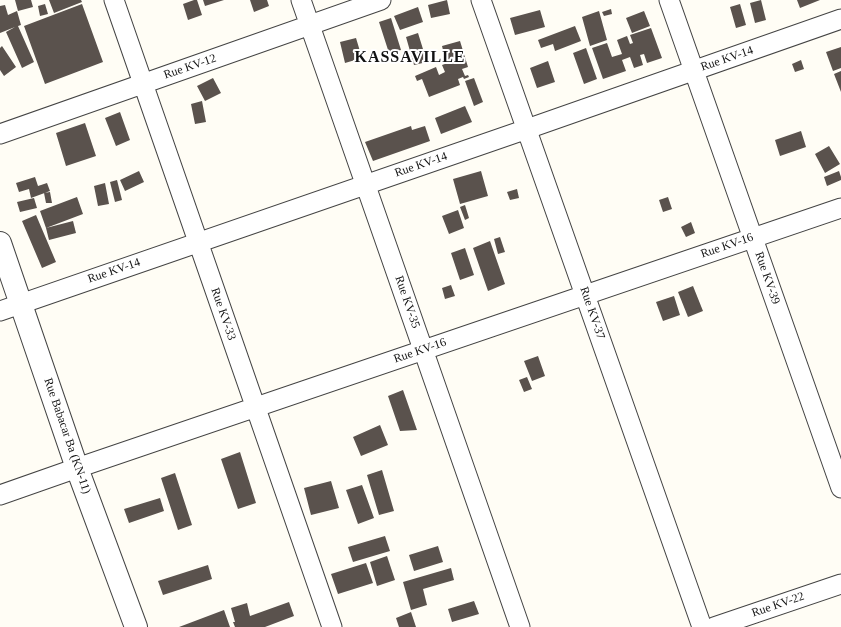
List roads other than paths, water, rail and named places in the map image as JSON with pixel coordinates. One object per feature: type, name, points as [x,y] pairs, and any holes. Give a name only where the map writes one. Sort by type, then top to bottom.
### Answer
[{"type":"street","name":"Rue KV-33","points":[[114,0],[332,627]]},
{"type":"street","name":"Rue KV-35","points":[[301,0],[520,627]]},
{"type":"street","name":"Rue KV-12","points":[[0,134],[381,0]]},
{"type":"street","name":"Rue KV-37","points":[[481,0],[702,627]]},
{"type":"street","name":"Rue KV-39","points":[[670,0],[841,488]]},
{"type":"street","name":"Rue KV-14","points":[[0,311],[841,19]]},
{"type":"street","name":"Rue KV-16","points":[[0,495],[841,208]]},
{"type":"street","name":"Rue Babacar Ba (KN-11)","points":[[0,243],[77,468],[136,627]]},
{"type":"street","name":"Rue KV-22","points":[[714,627],[841,584]]},
{"type":"district","name":"KASSAVILLE","points":[[410,58]]}]
